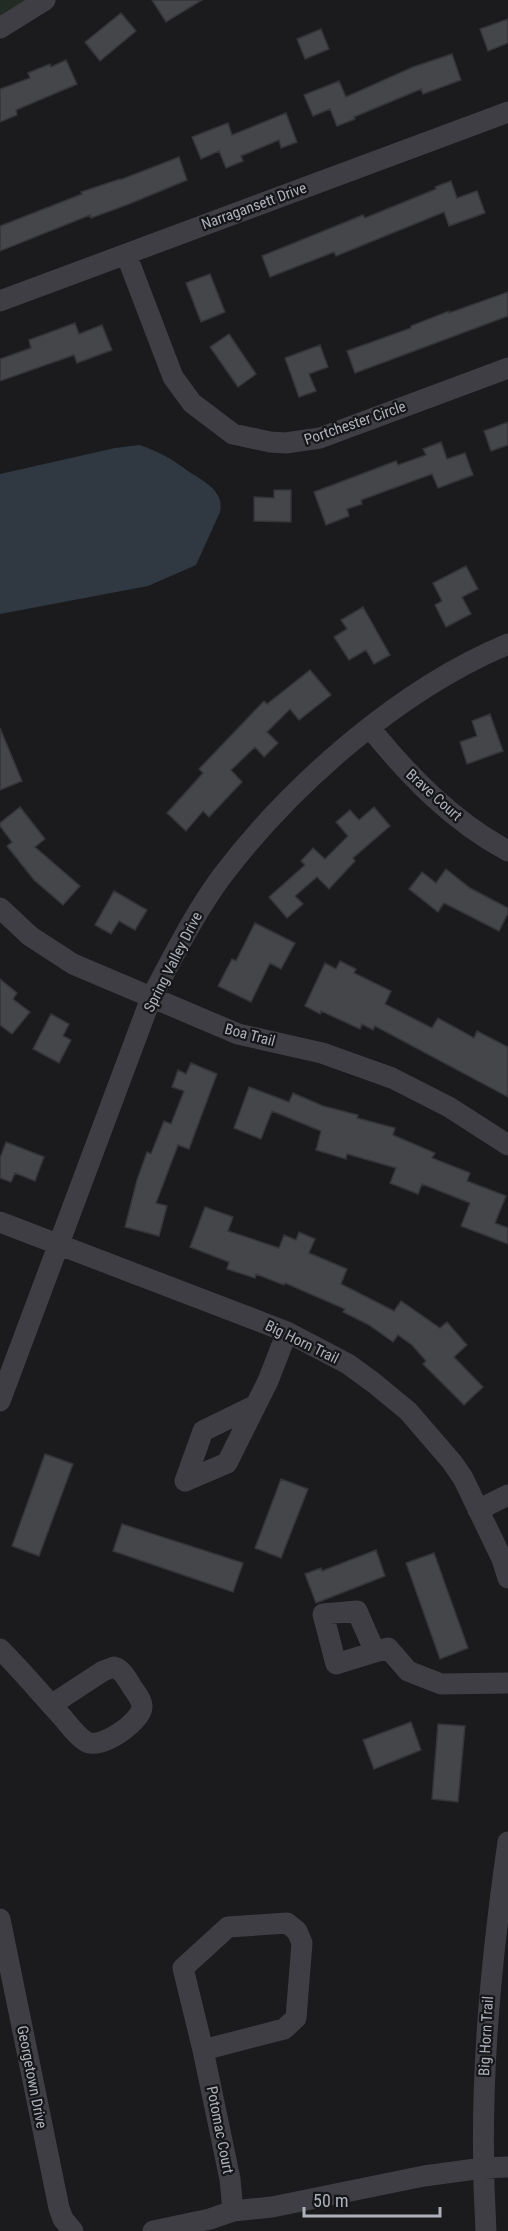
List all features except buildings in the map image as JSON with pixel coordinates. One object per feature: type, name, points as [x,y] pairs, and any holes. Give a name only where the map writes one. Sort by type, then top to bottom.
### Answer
[{"type":"street","points":[[0,28],[45,0]]},
{"type":"street","name":"Narragansett Drive","points":[[0,301],[508,112]]},
{"type":"street","name":"Portchester Circle","points":[[126,254],[173,377],[192,403],[233,434],[286,443],[320,438],[508,368]]},
{"type":"street","name":"Spring Valley Drive","points":[[0,1401],[151,998],[185,935],[228,868],[274,814],[370,728],[432,684],[464,665],[508,644]]},
{"type":"street","name":"Brave Court","points":[[370,728],[417,783],[445,808],[485,838],[508,851]]},
{"type":"street","name":"Boa Trail","points":[[0,908],[30,936],[73,964],[237,1034],[322,1053],[392,1078],[449,1107],[508,1146]]},
{"type":"street","name":"Big Horn Trail","points":[[0,1221],[287,1332],[348,1364],[408,1411],[452,1462],[463,1478],[502,1559],[508,1578]]},
{"type":"street","points":[[256,1405],[287,1332]]},
{"type":"street","points":[[478,1510],[508,1495]]},
{"type":"street","points":[[375,1652],[388,1648],[408,1671],[441,1684],[508,1683]]},
{"type":"street","points":[[0,1649],[51,1705]]},
{"type":"street","name":"Big Horn Trail","points":[[486,2231],[482,2118],[485,2039],[499,1970],[508,1842]]},
{"type":"street","name":"Georgetown Drive","points":[[0,1919],[58,2208],[63,2219],[73,2231]]},
{"type":"street","name":"Potomac Court","points":[[203,2050],[284,2029],[296,2018],[302,1943],[297,1930],[287,1923],[228,1927],[183,1968],[230,2180],[233,2211]]},
{"type":"street","points":[[153,2231],[210,2219],[233,2211],[272,2207],[424,2176],[508,2167]]},
{"type":"shaded area","points":[[0,0],[45,0],[0,25]]},
{"type":"shaded area","points":[[139,445],[176,463],[212,487],[219,498],[220,512],[196,565],[148,586],[0,614],[0,474],[115,448]]}]
